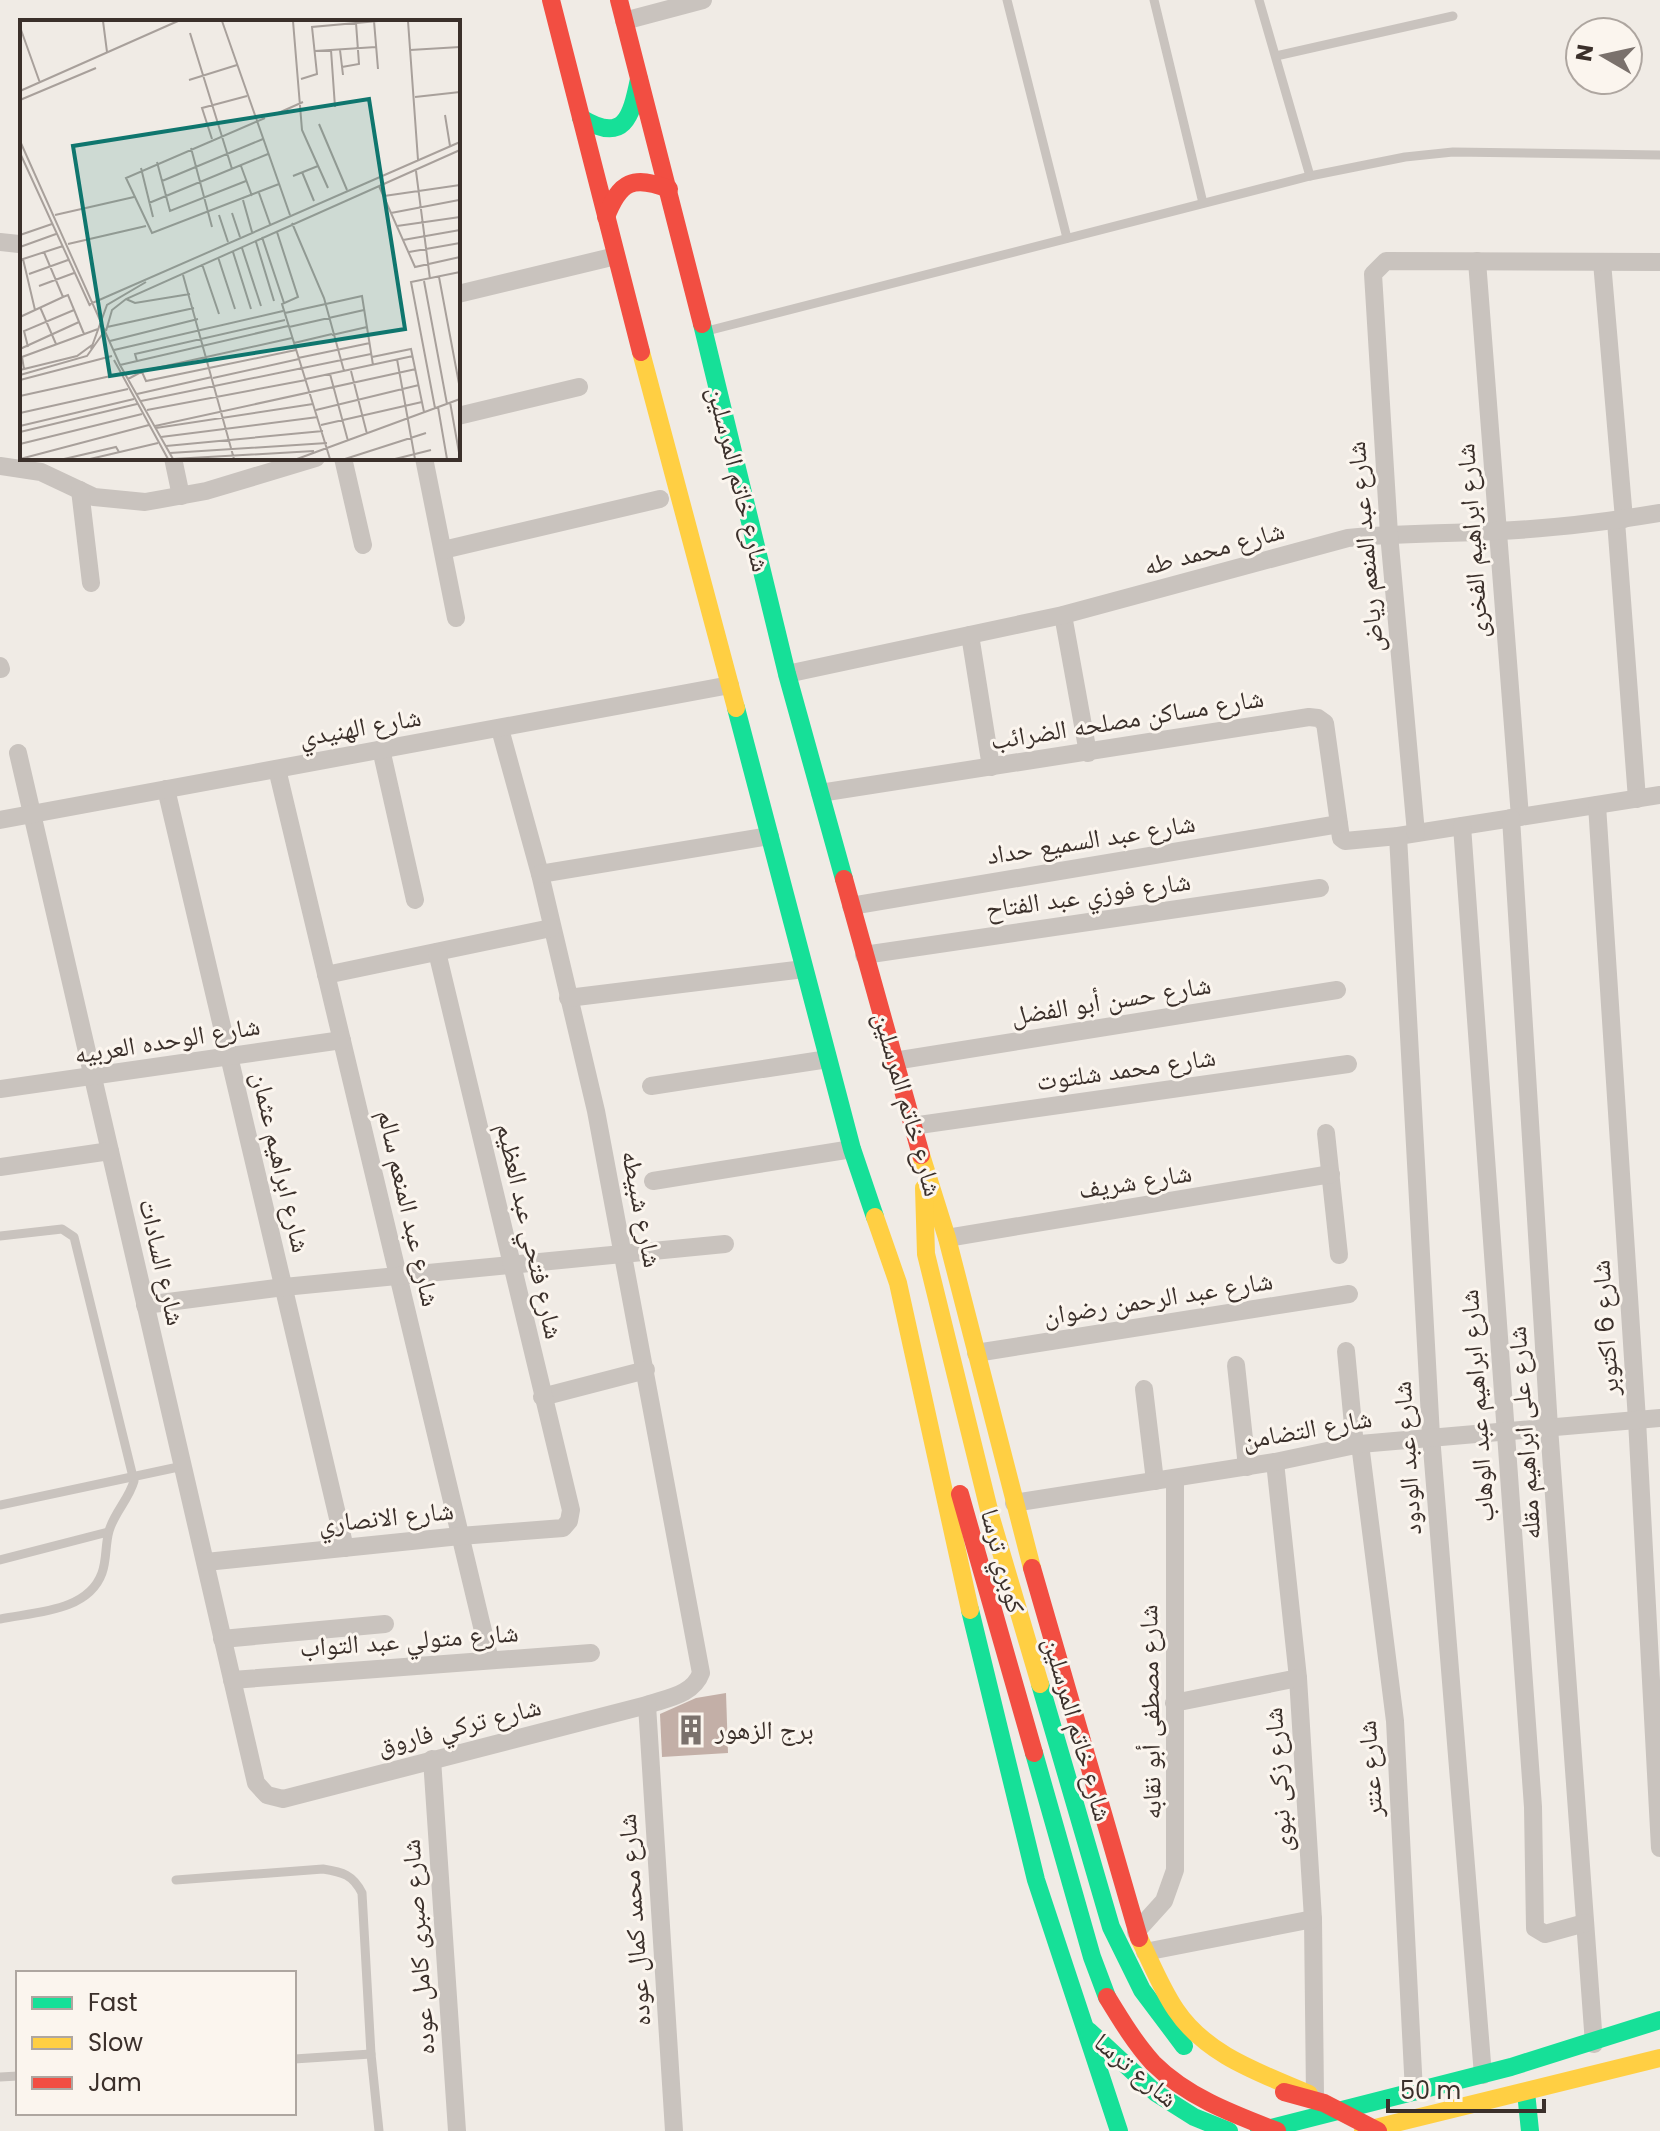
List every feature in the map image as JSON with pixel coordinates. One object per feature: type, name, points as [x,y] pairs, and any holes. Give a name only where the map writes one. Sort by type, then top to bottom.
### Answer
[{"type":"main road","points":[[551,0],[852,1149],[898,1283],[953,1540],[1036,1880],[1119,2131]]},
{"type":"main road","name":"شارع خاتم المرسلين","points":[[619,0],[669,189],[787,674],[912,1126],[947,1238],[1014,1503],[1136,1932],[1176,2010],[1202,2039],[1233,2061],[1341,2110]]},
{"type":"main road","points":[[581,118],[602,131],[613,131],[622,126],[633,107],[639,75]]},
{"type":"main road","points":[[606,217],[611,200],[624,185],[643,180],[669,189]]},
{"type":"main road","name":"كوبري ترسا","points":[[926,1171],[923,1212],[926,1254],[991,1518],[1111,1927],[1134,1979],[1159,2019],[1189,2051],[1229,2075],[1324,2103],[1378,2131]]},
{"type":"main road","name":"كوبري ترسا","points":[[898,1283],[936,1403],[1092,1957],[1107,1997],[1137,2043],[1161,2071],[1194,2096],[1277,2131]]},
{"type":"main road","points":[[1259,2131],[1483,2075],[1594,2044],[1660,2020]]},
{"type":"main road","name":"شارع ترسا","points":[[1086,2028],[1156,2093],[1194,2117],[1229,2131]]},
{"type":"main road","points":[[1363,2131],[1660,2058]]},
{"type":"main road","points":[[1526,2092],[1530,2131]]},
{"type":"street","points":[[624,21],[702,0]]},
{"type":"street","points":[[460,294],[616,256]]},
{"type":"street","name":"شارع عبد المنعم رياض","points":[[1407,834],[1373,274],[1386,261],[1477,261]]},
{"type":"street","points":[[1477,261],[1660,262]]},
{"type":"street","name":"شارع ابراهيم الفخرى","points":[[1477,261],[1515,818]]},
{"type":"street","points":[[1602,262],[1637,799]]},
{"type":"street","points":[[460,414],[579,387]]},
{"type":"street","points":[[173,460],[181,496]]},
{"type":"street","points":[[0,466],[41,472],[94,497],[130,502],[181,496],[264,465],[301,460]]},
{"type":"street","points":[[343,460],[363,545]]},
{"type":"street","points":[[424,460],[456,618]]},
{"type":"street","points":[[80,490],[91,583]]},
{"type":"street","points":[[443,550],[660,499]]},
{"type":"street","name":"شارع محمد طه","points":[[787,674],[1063,615],[1348,538],[1497,531],[1620,520],[1660,513]]},
{"type":"street","points":[[1063,615],[1088,753]]},
{"type":"street","points":[[970,635],[991,767]]},
{"type":"street","name":"شارع الهنيدي","points":[[0,820],[730,685]]},
{"type":"street","name":"شارع مساكن مصلحه الضرائب","points":[[820,793],[1318,718],[1325,723],[1328,735],[1340,831]]},
{"type":"street","name":"شارع شبيطه","points":[[500,729],[540,874],[596,1111],[702,1665],[698,1681],[679,1694]]},
{"type":"street","points":[[381,749],[415,900]]},
{"type":"street","name":"شارع السادات","points":[[18,753],[256,1783]]},
{"type":"street","name":"شارع عبد المنعم سالم","points":[[277,769],[490,1660]]},
{"type":"street","name":"شارع ابراهيم عثمان","points":[[166,789],[345,1548]]},
{"type":"street","name":"شارع عبد السميع حداد","points":[[851,906],[1340,831],[1348,841],[1660,795]]},
{"type":"street","name":"شارع 6 اكتوبر","points":[[1597,805],[1637,1420],[1660,1848]]},
{"type":"street","name":"شارع على ابراهيم مقله","points":[[1515,818],[1549,1427],[1594,2044]]},
{"type":"street","name":"شارع ابراهيم عبد الوهاب","points":[[1462,826],[1533,1807],[1535,1928],[1545,1934],[1585,1923]]},
{"type":"street","name":"شارع عبد الودود","points":[[1407,834],[1431,1436],[1483,2075]]},
{"type":"street","points":[[540,874],[770,836]]},
{"type":"street","name":"شارع فوزي عبد الفتاح","points":[[864,955],[1320,888]]},
{"type":"street","points":[[326,975],[551,928]]},
{"type":"street","name":"شارع فتحي عبد العظيم","points":[[437,952],[571,1510],[569,1521]]},
{"type":"street","points":[[568,998],[804,969]]},
{"type":"street","name":"شارع حسن أبو الفضل","points":[[894,1061],[1337,990]]},
{"type":"street","name":"شارع الوحده العربيه","points":[[0,1089],[342,1040]]},
{"type":"street","points":[[651,1086],[828,1059]]},
{"type":"street","name":"شارع محمد شلتوت","points":[[912,1126],[1348,1064]]},
{"type":"street","points":[[1326,1133],[1339,1255]]},
{"type":"street","points":[[653,1181],[852,1149]]},
{"type":"street","points":[[0,1167],[110,1151]]},
{"type":"street","name":"شارع شريف","points":[[947,1238],[1331,1174]]},
{"type":"street","points":[[145,1305],[284,1287],[725,1244]]},
{"type":"street","name":"شارع عبد الرحمن رضوان","points":[[976,1353],[1349,1294]]},
{"type":"street","name":"شارع عنتر","points":[[1346,1351],[1395,1721],[1414,2092]]},
{"type":"street","points":[[1236,1365],[1247,1467]]},
{"type":"street","points":[[542,1397],[646,1370]]},
{"type":"street","points":[[1144,1389],[1155,1481]]},
{"type":"street","name":"شارع التضامن","points":[[1014,1503],[1247,1467],[1357,1445],[1660,1418]]},
{"type":"street","name":"شارع زكى نبوى","points":[[1275,1462],[1298,1678],[1313,1919],[1315,2096]]},
{"type":"street","name":"شارع مصطفى أبو نقابه","points":[[1136,1932],[1164,1901],[1175,1870],[1175,1478]]},
{"type":"street","name":"شارع الانصاري","points":[[206,1562],[563,1528],[569,1521]]},
{"type":"street","points":[[222,1639],[385,1624]]},
{"type":"street","name":"شارع متولي عبد التواب","points":[[232,1680],[591,1653]]},
{"type":"street","points":[[1174,1703],[1298,1678]]},
{"type":"street","name":"شارع تركي فاروق","points":[[256,1783],[267,1795],[283,1799],[647,1705],[679,1694]]},
{"type":"street","name":"شارع محمد كمال عوده","points":[[647,1705],[674,2131]]},
{"type":"street","name":"شارع صبرى كامل عوده","points":[[432,1759],[457,2131]]},
{"type":"street","points":[[1145,1952],[1313,1919]]},
{"type":"lane","points":[[1007,0],[1067,238]]},
{"type":"lane","points":[[1154,0],[1203,203]]},
{"type":"lane","points":[[1259,0],[1310,176]]},
{"type":"lane","points":[[1276,56],[1453,16]]},
{"type":"lane","points":[[704,332],[1310,176],[1405,157],[1453,152],[1660,155]]},
{"type":"lane","points":[[0,1236],[62,1229],[74,1237],[134,1477],[133,1486],[108,1532],[103,1571],[90,1593],[70,1604],[0,1619]]},
{"type":"lane","points":[[0,1505],[183,1466]]},
{"type":"lane","points":[[0,1560],[108,1532]]},
{"type":"lane","points":[[176,1880],[323,1869],[341,1871],[355,1880],[362,1893],[371,2054],[379,2131]]},
{"type":"lane","points":[[296,2059],[371,2054]]},
{"type":"building","name":"برج الزهور","points":[[726,1693],[728,1753],[662,1757],[660,1714],[696,1698]]},
{"type":"traffic: fast","points":[[581,118],[607,128],[623,123],[633,105],[639,79]]},
{"type":"traffic: fast","points":[[702,324],[787,674],[844,879]]},
{"type":"traffic: fast","points":[[736,708],[852,1149],[875,1217]]},
{"type":"traffic: fast","points":[[970,1610],[1036,1880],[1119,2131]]},
{"type":"traffic: fast","points":[[1040,1684],[1111,1927],[1142,1990],[1184,2046]]},
{"type":"traffic: fast","points":[[1034,1753],[1092,1957],[1107,1997]]},
{"type":"traffic: fast","points":[[1259,2131],[1511,2067],[1660,2020]]},
{"type":"traffic: fast","points":[[1089,2031],[1156,2093],[1194,2117],[1229,2131]]},
{"type":"traffic: fast","points":[[1526,2092],[1530,2131]]},
{"type":"traffic: slow","points":[[641,352],[736,708]]},
{"type":"traffic: slow","points":[[921,1155],[947,1238],[1032,1568]]},
{"type":"traffic: slow","points":[[924,1188],[926,1254],[991,1518],[1040,1684]]},
{"type":"traffic: slow","points":[[875,1217],[898,1283],[970,1610]]},
{"type":"traffic: slow","points":[[1139,1938],[1176,2010],[1203,2040],[1236,2061],[1309,2094]]},
{"type":"traffic: slow","points":[[1363,2131],[1660,2058]]},
{"type":"traffic: jam","points":[[551,0],[641,352]]},
{"type":"traffic: jam","points":[[619,0],[702,324]]},
{"type":"traffic: jam","points":[[606,217],[617,195],[629,184],[646,182],[669,189]]},
{"type":"traffic: jam","points":[[844,879],[921,1155]]},
{"type":"traffic: jam","points":[[960,1494],[1034,1753]]},
{"type":"traffic: jam","points":[[1032,1568],[1139,1938]]},
{"type":"traffic: jam","points":[[1107,1997],[1140,2047],[1166,2075],[1211,2103],[1277,2131]]},
{"type":"traffic: jam","points":[[1284,2092],[1324,2103],[1378,2131]]},
{"type":"place","name":"برج الزهور","points":[[691,1730]]}]
